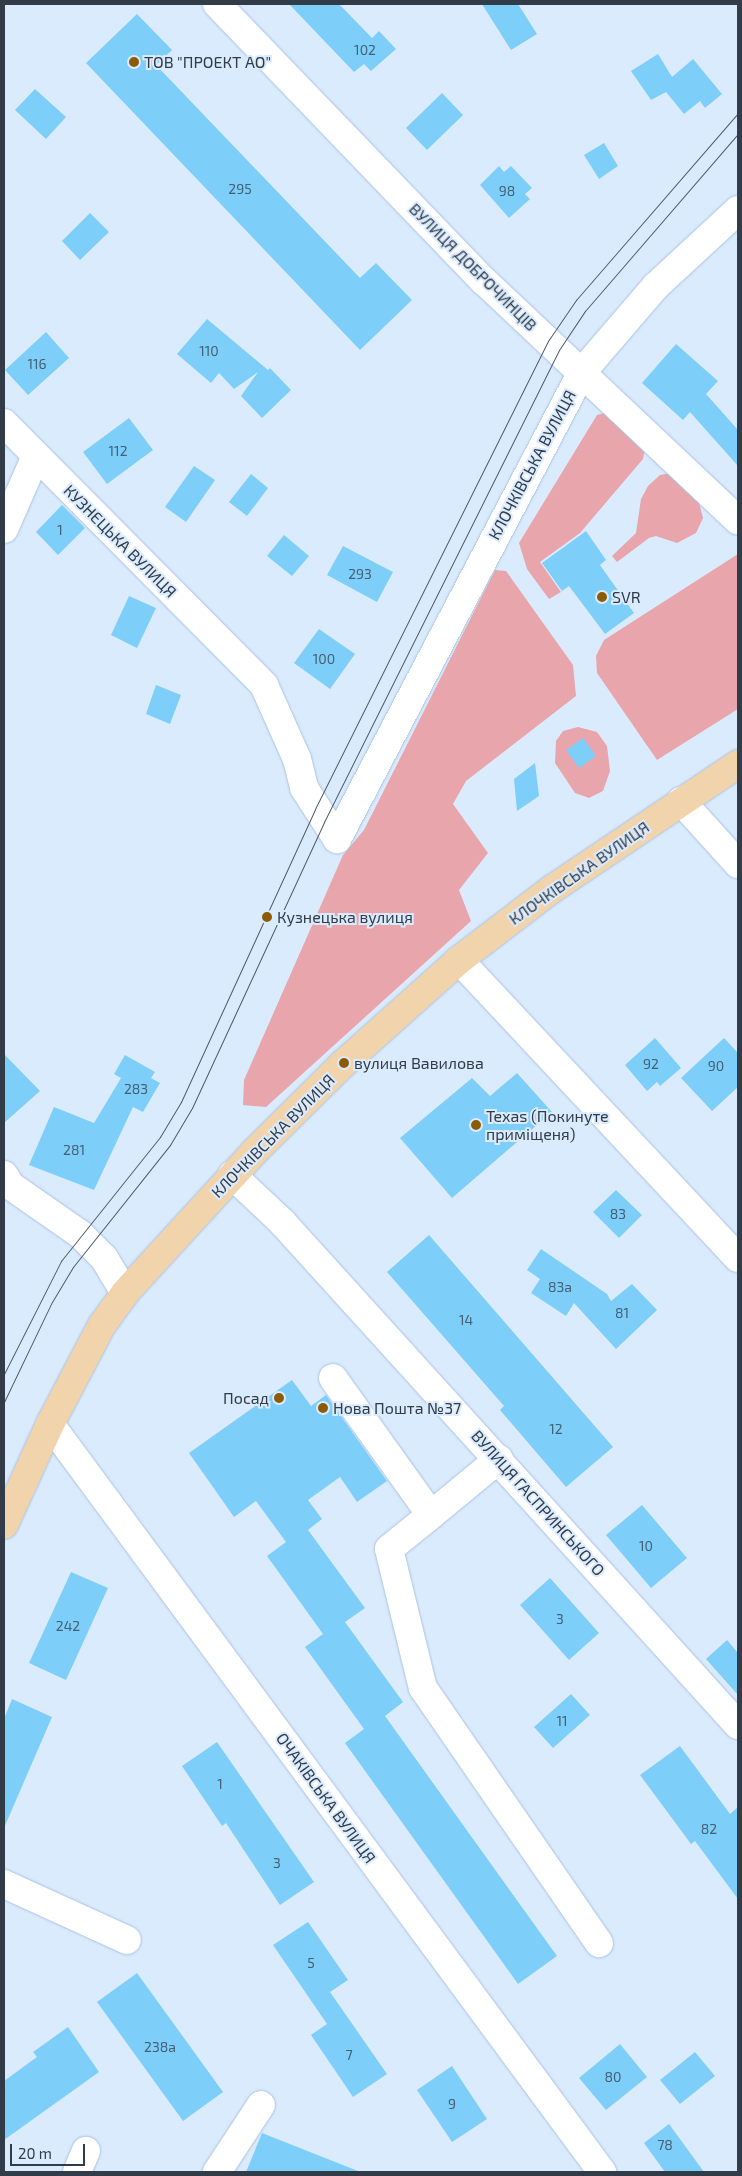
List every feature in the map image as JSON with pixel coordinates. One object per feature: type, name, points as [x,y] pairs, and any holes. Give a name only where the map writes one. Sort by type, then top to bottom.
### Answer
[{"type":"main road","name":"КЛОЧКІВСЬКА ВУЛИЦЯ","points":[[4,1525],[50,1424],[85,1354],[125,1293],[232,1175],[344,1063],[459,960],[552,889],[738,764]]},
{"type":"street","name":"ВУЛИЦЯ ДОБРОЧИНЦІВ","points":[[217,4],[484,282],[738,520]]},
{"type":"street","name":"КЛОЧКІВСЬКА ВУЛИЦЯ","points":[[336,839],[582,372],[656,286],[738,210]]},
{"type":"street","name":"КУЗНЕЦЬКА ВУЛИЦЯ","points":[[4,424],[264,685],[297,759],[304,788],[336,839]]},
{"type":"street","points":[[4,529],[36,456]]},
{"type":"street","points":[[681,801],[738,864]]},
{"type":"street","points":[[459,960],[738,1258]]},
{"type":"street","points":[[4,1175],[11,1186],[80,1234],[104,1258],[125,1293]]},
{"type":"street","name":"ВУЛИЦЯ ГАСПРИНСЬКОГО","points":[[232,1175],[282,1222],[499,1459],[738,1725]]},
{"type":"street","points":[[333,1378],[430,1515]]},
{"type":"street","name":"ОЧАКІВСЬКА ВУЛИЦЯ","points":[[50,1424],[602,2172]]},
{"type":"street","points":[[499,1459],[389,1549],[423,1688],[599,1942]]},
{"type":"street","points":[[4,1884],[127,1940]]},
{"type":"street","points":[[217,2172],[261,2106]]},
{"type":"shaded area","points":[[608,412],[645,449],[643,459],[580,533],[540,562],[561,592],[549,599],[527,569],[519,543],[597,415]]},
{"type":"shaded area","points":[[671,473],[697,495],[703,518],[696,533],[677,543],[656,536],[649,538],[617,562],[612,556],[636,533],[641,499],[648,486],[660,475]]},
{"type":"shaded area","points":[[738,554],[738,709],[657,760],[597,673],[596,656],[604,640]]},
{"type":"shaded area","points":[[495,570],[506,571],[573,665],[576,696],[466,781],[453,804],[488,853],[459,890],[471,921],[266,1107],[243,1105],[244,1080],[343,855],[364,830]]},
{"type":"shaded area","points":[[578,727],[597,732],[607,746],[610,771],[603,791],[589,798],[575,793],[555,763],[556,741],[563,731]]},
{"type":"building","points":[[289,4],[339,4],[372,38],[379,31],[396,49],[371,71],[364,64],[354,72]]},
{"type":"building","points":[[482,4],[518,4],[537,34],[511,50]]},
{"type":"building","points":[[137,14],[172,50],[156,65],[360,278],[376,263],[412,300],[360,350],[86,63]]},
{"type":"building","points":[[658,54],[672,77],[693,59],[722,94],[705,108],[700,101],[684,114],[666,92],[651,100],[631,71]]},
{"type":"building","points":[[35,89],[66,117],[46,139],[15,110]]},
{"type":"building","points":[[442,93],[463,115],[427,150],[406,128]]},
{"type":"building","points":[[604,143],[618,166],[599,179],[584,155]]},
{"type":"building","points":[[499,166],[504,172],[511,166],[532,188],[525,194],[530,199],[509,218],[480,185]]},
{"type":"building","points":[[90,213],[109,232],[80,260],[62,241]]},
{"type":"building","points":[[207,319],[268,370],[270,368],[291,390],[262,418],[241,396],[258,372],[234,389],[219,373],[211,383],[177,354]]},
{"type":"building","points":[[46,332],[69,358],[28,395],[5,370]]},
{"type":"building","points":[[676,344],[718,381],[706,394],[738,430],[738,466],[690,412],[683,420],[642,383]]},
{"type":"building","points":[[129,418],[153,450],[107,484],[83,452]]},
{"type":"building","points":[[194,466],[215,480],[186,522],[165,507]]},
{"type":"building","points":[[251,474],[268,488],[247,516],[229,502]]},
{"type":"building","points":[[62,505],[85,528],[58,555],[36,532]]},
{"type":"building","points":[[586,531],[606,560],[600,565],[634,613],[605,634],[569,586],[562,591],[542,563]]},
{"type":"building","points":[[284,535],[309,556],[292,576],[267,556]]},
{"type":"building","points":[[343,546],[393,572],[377,602],[327,575]]},
{"type":"building","points":[[129,596],[156,608],[137,648],[111,635]]},
{"type":"building","points":[[319,629],[355,654],[330,689],[294,663]]},
{"type":"building","points":[[156,685],[181,695],[170,724],[146,714]]},
{"type":"building","points":[[583,738],[596,756],[579,768],[566,750]]},
{"type":"building","points":[[535,763],[539,796],[517,811],[514,779]]},
{"type":"building","points":[[655,1038],[681,1068],[660,1086],[657,1082],[647,1091],[625,1065]]},
{"type":"building","points":[[724,1038],[738,1053],[738,1087],[712,1111],[681,1078]]},
{"type":"building","points":[[4,1054],[40,1091],[4,1123]]},
{"type":"building","points":[[125,1055],[155,1072],[151,1078],[160,1083],[143,1112],[133,1107],[94,1190],[29,1165],[54,1107],[94,1123],[121,1078],[114,1074]]},
{"type":"building","name":"Texas (Покинуте приміщеня)","points":[[517,1073],[552,1112],[452,1198],[400,1138],[472,1078],[490,1096]]},
{"type":"building","points":[[616,1190],[642,1215],[619,1238],[593,1212]]},
{"type":"building","points":[[429,1235],[613,1447],[566,1487],[500,1410],[504,1406],[387,1272]]},
{"type":"building","points":[[541,1249],[607,1294],[611,1301],[632,1284],[657,1310],[616,1349],[574,1303],[566,1316],[531,1293],[540,1279],[527,1270]]},
{"type":"building","points":[[292,1380],[311,1406],[326,1395],[387,1481],[357,1502],[340,1477],[308,1500],[322,1519],[308,1530],[365,1608],[345,1622],[403,1702],[385,1716],[557,1956],[518,1984],[345,1743],[364,1729],[305,1647],[323,1634],[267,1556],[286,1542],[256,1501],[234,1517],[189,1453]]},
{"type":"building","points":[[642,1505],[687,1558],[651,1588],[606,1535]]},
{"type":"building","points":[[71,1572],[108,1588],[66,1680],[29,1663]]},
{"type":"building","points":[[550,1578],[599,1633],[569,1660],[520,1605]]},
{"type":"building","points":[[727,1640],[738,1653],[738,1695],[706,1659]]},
{"type":"building","points":[[571,1694],[590,1715],[553,1748],[534,1727]]},
{"type":"building","points":[[12,1699],[52,1717],[4,1828],[4,1719]]},
{"type":"building","points":[[217,1742],[314,1882],[280,1905],[226,1823],[222,1826],[182,1766]]},
{"type":"building","points":[[680,1746],[730,1814],[738,1807],[738,1899],[695,1841],[691,1844],[640,1775]]},
{"type":"building","points":[[308,1922],[348,1980],[330,1992],[387,2074],[353,2097],[311,2035],[327,2024],[273,1945]]},
{"type":"building","points":[[137,1973],[223,2092],[183,2121],[97,2002]]},
{"type":"building","points":[[68,2027],[99,2072],[4,2140],[4,2081],[37,2057],[33,2052]]},
{"type":"building","points":[[620,2044],[647,2077],[606,2110],[579,2078]]},
{"type":"building","points":[[695,2052],[715,2076],[680,2104],[660,2080]]},
{"type":"building","points":[[452,2066],[487,2119],[452,2142],[417,2090]]},
{"type":"building","points":[[669,2124],[704,2172],[665,2172],[644,2143]]},
{"type":"building","points":[[262,2133],[358,2171],[358,2172],[246,2172]]},
{"type":"tram line","points":[[4,1374],[61,1261],[160,1137],[181,1102],[315,809],[548,341],[576,300],[738,113]]},
{"type":"tram line","points":[[4,1402],[52,1302],[73,1267],[170,1145],[192,1108],[324,822],[559,350],[585,311],[738,134]]},
{"type":"place","name":"ТОВ \"ПРОЕКТ АО\"","points":[[134,62]]},
{"type":"place","name":"SVR","points":[[602,597]]},
{"type":"place","name":"Кузнецька вулиця","points":[[267,917]]},
{"type":"place","name":"вулиця Вавилова","points":[[344,1063]]},
{"type":"place","name":"Texas (Покинуте приміщеня)","points":[[476,1125]]},
{"type":"place","name":"Посад","points":[[279,1398]]},
{"type":"place","name":"Нова Пошта №37","points":[[323,1408]]}]
